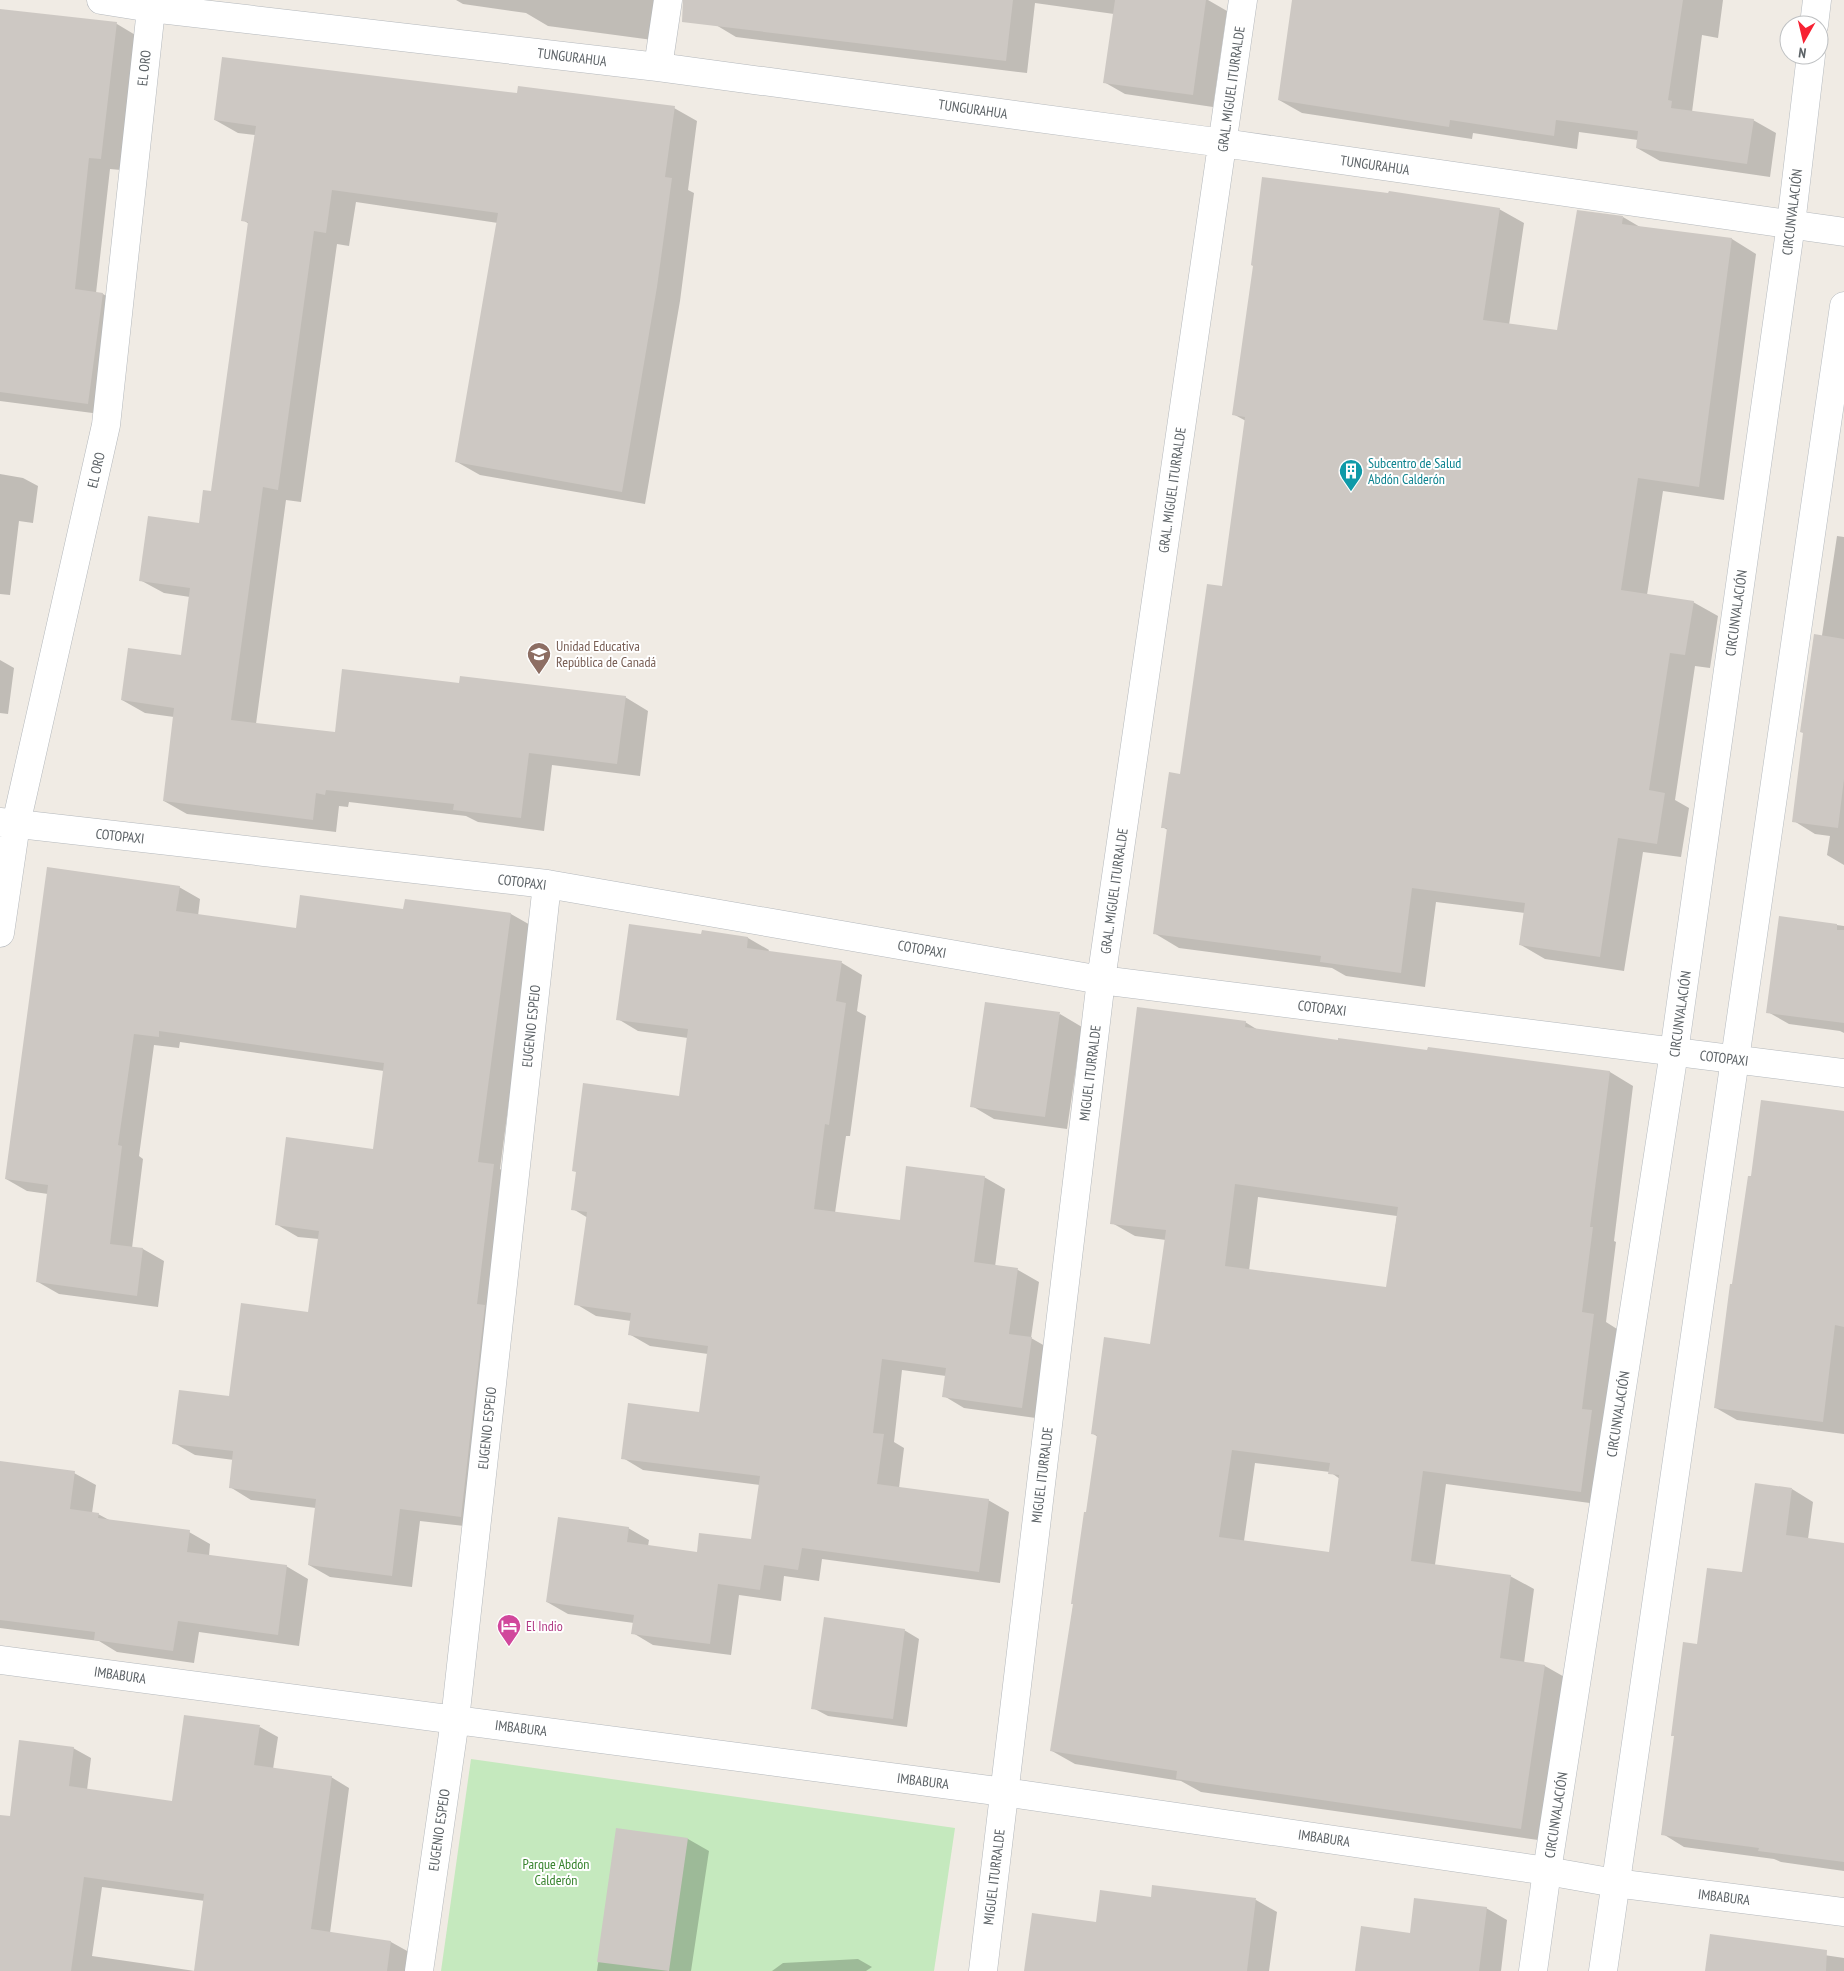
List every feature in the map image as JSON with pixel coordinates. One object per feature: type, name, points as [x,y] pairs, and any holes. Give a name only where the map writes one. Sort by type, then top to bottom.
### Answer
[{"type":"street","name":"TUNGURAHUA","points":[[101,0],[151,4],[658,67],[1223,143],[1844,232]]},
{"type":"street","points":[[658,67],[668,0]]},
{"type":"street","name":"GRAL. MIGUEL ITURRALDE","points":[[1101,980],[1244,0]]},
{"type":"street","points":[[1815,15],[1817,0]]},
{"type":"street","name":"EL ORO","points":[[0,933],[8,823],[106,425],[151,4]]},
{"type":"street","name":"CIRCUNVALACIÓN","points":[[1533,1971],[1674,1052],[1791,224],[1810,65]]},
{"type":"street","points":[[1603,1971],[1844,306]]},
{"type":"street","name":"COTOPAXI","points":[[8,823],[547,884],[1101,980],[1844,1073]]},
{"type":"street","name":"EUGENIO ESPEJO","points":[[419,1971],[455,1720],[547,884]]},
{"type":"street","name":"MIGUEL ITURRALDE","points":[[983,1971],[1101,980]]},
{"type":"street","name":"IMBABURA","points":[[0,1660],[1004,1792],[1547,1871],[1615,1883],[1844,1912]]},
{"type":"green space","name":"Parque Abdón Calderón","points":[[471,1759],[955,1828],[934,1971],[441,1971]]},
{"type":"building","points":[[683,0],[1013,0],[1006,61],[682,22]]},
{"type":"building","points":[[1115,0],[1206,0],[1193,95],[1103,83]]},
{"type":"building","points":[[1292,0],[1683,0],[1668,100],[1672,101],[1671,108],[1754,119],[1747,164],[1636,148],[1638,131],[1556,120],[1554,136],[1450,120],[1449,127],[1278,100]]},
{"type":"building","points":[[0,9],[117,22],[101,159],[89,158],[75,289],[103,293],[88,404],[0,392]]},
{"type":"building","points":[[222,57],[517,93],[518,86],[675,106],[665,177],[672,178],[657,287],[622,492],[455,462],[498,213],[332,190],[326,233],[314,231],[278,490],[263,487],[231,720],[335,732],[342,669],[459,683],[460,676],[626,696],[617,764],[529,753],[521,818],[453,810],[454,804],[326,790],[325,795],[316,793],[313,820],[163,801],[174,708],[121,700],[128,648],[181,655],[190,588],[139,581],[148,516],[199,523],[203,490],[211,491],[248,222],[241,221],[256,126],[214,120]]},
{"type":"building","points":[[1262,177],[1388,193],[1389,191],[1500,208],[1483,320],[1557,330],[1577,210],[1623,216],[1622,224],[1732,238],[1699,487],[1638,478],[1621,590],[1694,601],[1685,655],[1670,653],[1649,790],[1665,793],[1657,844],[1618,838],[1600,957],[1519,945],[1525,903],[1412,888],[1401,973],[1320,962],[1321,956],[1153,934],[1167,828],[1161,828],[1169,772],[1180,774],[1207,584],[1222,586],[1245,417],[1232,415],[1253,266],[1251,265]]},
{"type":"building","points":[[1814,634],[1844,639],[1844,779],[1838,828],[1792,822],[1803,733],[1800,732]]},
{"type":"building","points":[[47,867],[180,886],[176,911],[296,928],[300,895],[403,909],[405,899],[511,913],[478,1162],[494,1164],[477,1304],[485,1305],[461,1517],[400,1509],[392,1576],[308,1565],[316,1499],[229,1488],[233,1451],[172,1444],[179,1390],[229,1396],[241,1303],[308,1312],[319,1231],[275,1225],[286,1137],[373,1149],[384,1063],[159,1031],[159,1037],[134,1034],[118,1145],[122,1146],[110,1244],[143,1248],[137,1296],[36,1282],[48,1185],[5,1179]]},
{"type":"building","points":[[1779,916],[1837,924],[1837,930],[1844,930],[1844,1023],[1766,1013]]},
{"type":"building","points":[[629,924],[701,934],[702,930],[748,937],[747,948],[842,961],[836,1001],[846,1003],[829,1125],[825,1124],[814,1209],[900,1220],[906,1166],[985,1176],[974,1262],[1018,1268],[1009,1334],[1032,1337],[1022,1408],[942,1397],[946,1368],[882,1359],[873,1433],[884,1434],[877,1484],[989,1499],[979,1572],[802,1548],[798,1570],[764,1565],[760,1590],[718,1584],[710,1644],[631,1634],[634,1615],[546,1602],[558,1517],[629,1527],[627,1542],[697,1552],[699,1533],[751,1539],[760,1476],[621,1459],[628,1403],[699,1412],[708,1346],[628,1335],[631,1313],[574,1305],[587,1212],[571,1210],[576,1172],[572,1171],[583,1083],[679,1096],[688,1029],[616,1020]]},
{"type":"building","points":[[985,1002],[1060,1012],[1045,1117],[970,1107]]},
{"type":"building","points":[[1137,1007],[1246,1021],[1245,1027],[1338,1040],[1338,1038],[1427,1050],[1428,1047],[1610,1071],[1590,1227],[1593,1227],[1582,1312],[1594,1314],[1582,1409],[1592,1410],[1581,1492],[1423,1471],[1411,1561],[1511,1575],[1500,1658],[1545,1665],[1521,1829],[1176,1779],[1177,1771],[1050,1751],[1073,1604],[1071,1604],[1084,1512],[1086,1512],[1097,1435],[1091,1434],[1104,1337],[1150,1344],[1166,1230],[1110,1224]],"holes":[[[1235,1184],[1398,1207],[1386,1287],[1225,1266]],[[1232,1450],[1330,1463],[1328,1474],[1339,1475],[1329,1552],[1219,1537]]]},
{"type":"building","points":[[1761,1100],[1844,1111],[1844,1327],[1835,1325],[1823,1422],[1714,1408],[1730,1284],[1732,1284],[1748,1176],[1751,1176]]},
{"type":"building","points":[[0,1461],[75,1471],[70,1509],[99,1513],[98,1518],[190,1530],[187,1552],[287,1565],[278,1635],[178,1621],[173,1651],[94,1640],[95,1632],[0,1620]]},
{"type":"building","points":[[1755,1483],[1792,1488],[1786,1535],[1844,1543],[1844,1862],[1758,1851],[1759,1848],[1661,1835],[1674,1736],[1671,1736],[1683,1642],[1697,1644],[1707,1568],[1742,1572]]},
{"type":"building","points":[[824,1617],[905,1629],[893,1719],[811,1709]]},
{"type":"building","points":[[184,1715],[260,1725],[254,1765],[332,1776],[311,1929],[391,1941],[387,1971],[194,1971],[204,1894],[84,1877],[71,1971],[0,1971],[0,1815],[10,1816],[19,1740],[74,1747],[69,1786],[172,1801]]},
{"type":"building","points":[[616,1828],[688,1838],[669,1971],[597,1962]]},
{"type":"building","points":[[1152,1885],[1256,1898],[1247,1971],[1024,1971],[1032,1913],[1096,1922],[1100,1890],[1151,1897]]},
{"type":"building","points":[[1414,1898],[1487,1907],[1479,1971],[1355,1971],[1361,1926],[1410,1933]]},
{"type":"building","points":[[1710,1934],[1827,1950],[1826,1971],[1705,1971]]},
{"type":"place","name":"Subcentro de Salud Abdón Calderón","points":[[1351,492]]},
{"type":"place","name":"Unidad Educativa República de Canadá","points":[[539,675]]},
{"type":"place","name":"El Indio","points":[[509,1647]]}]
